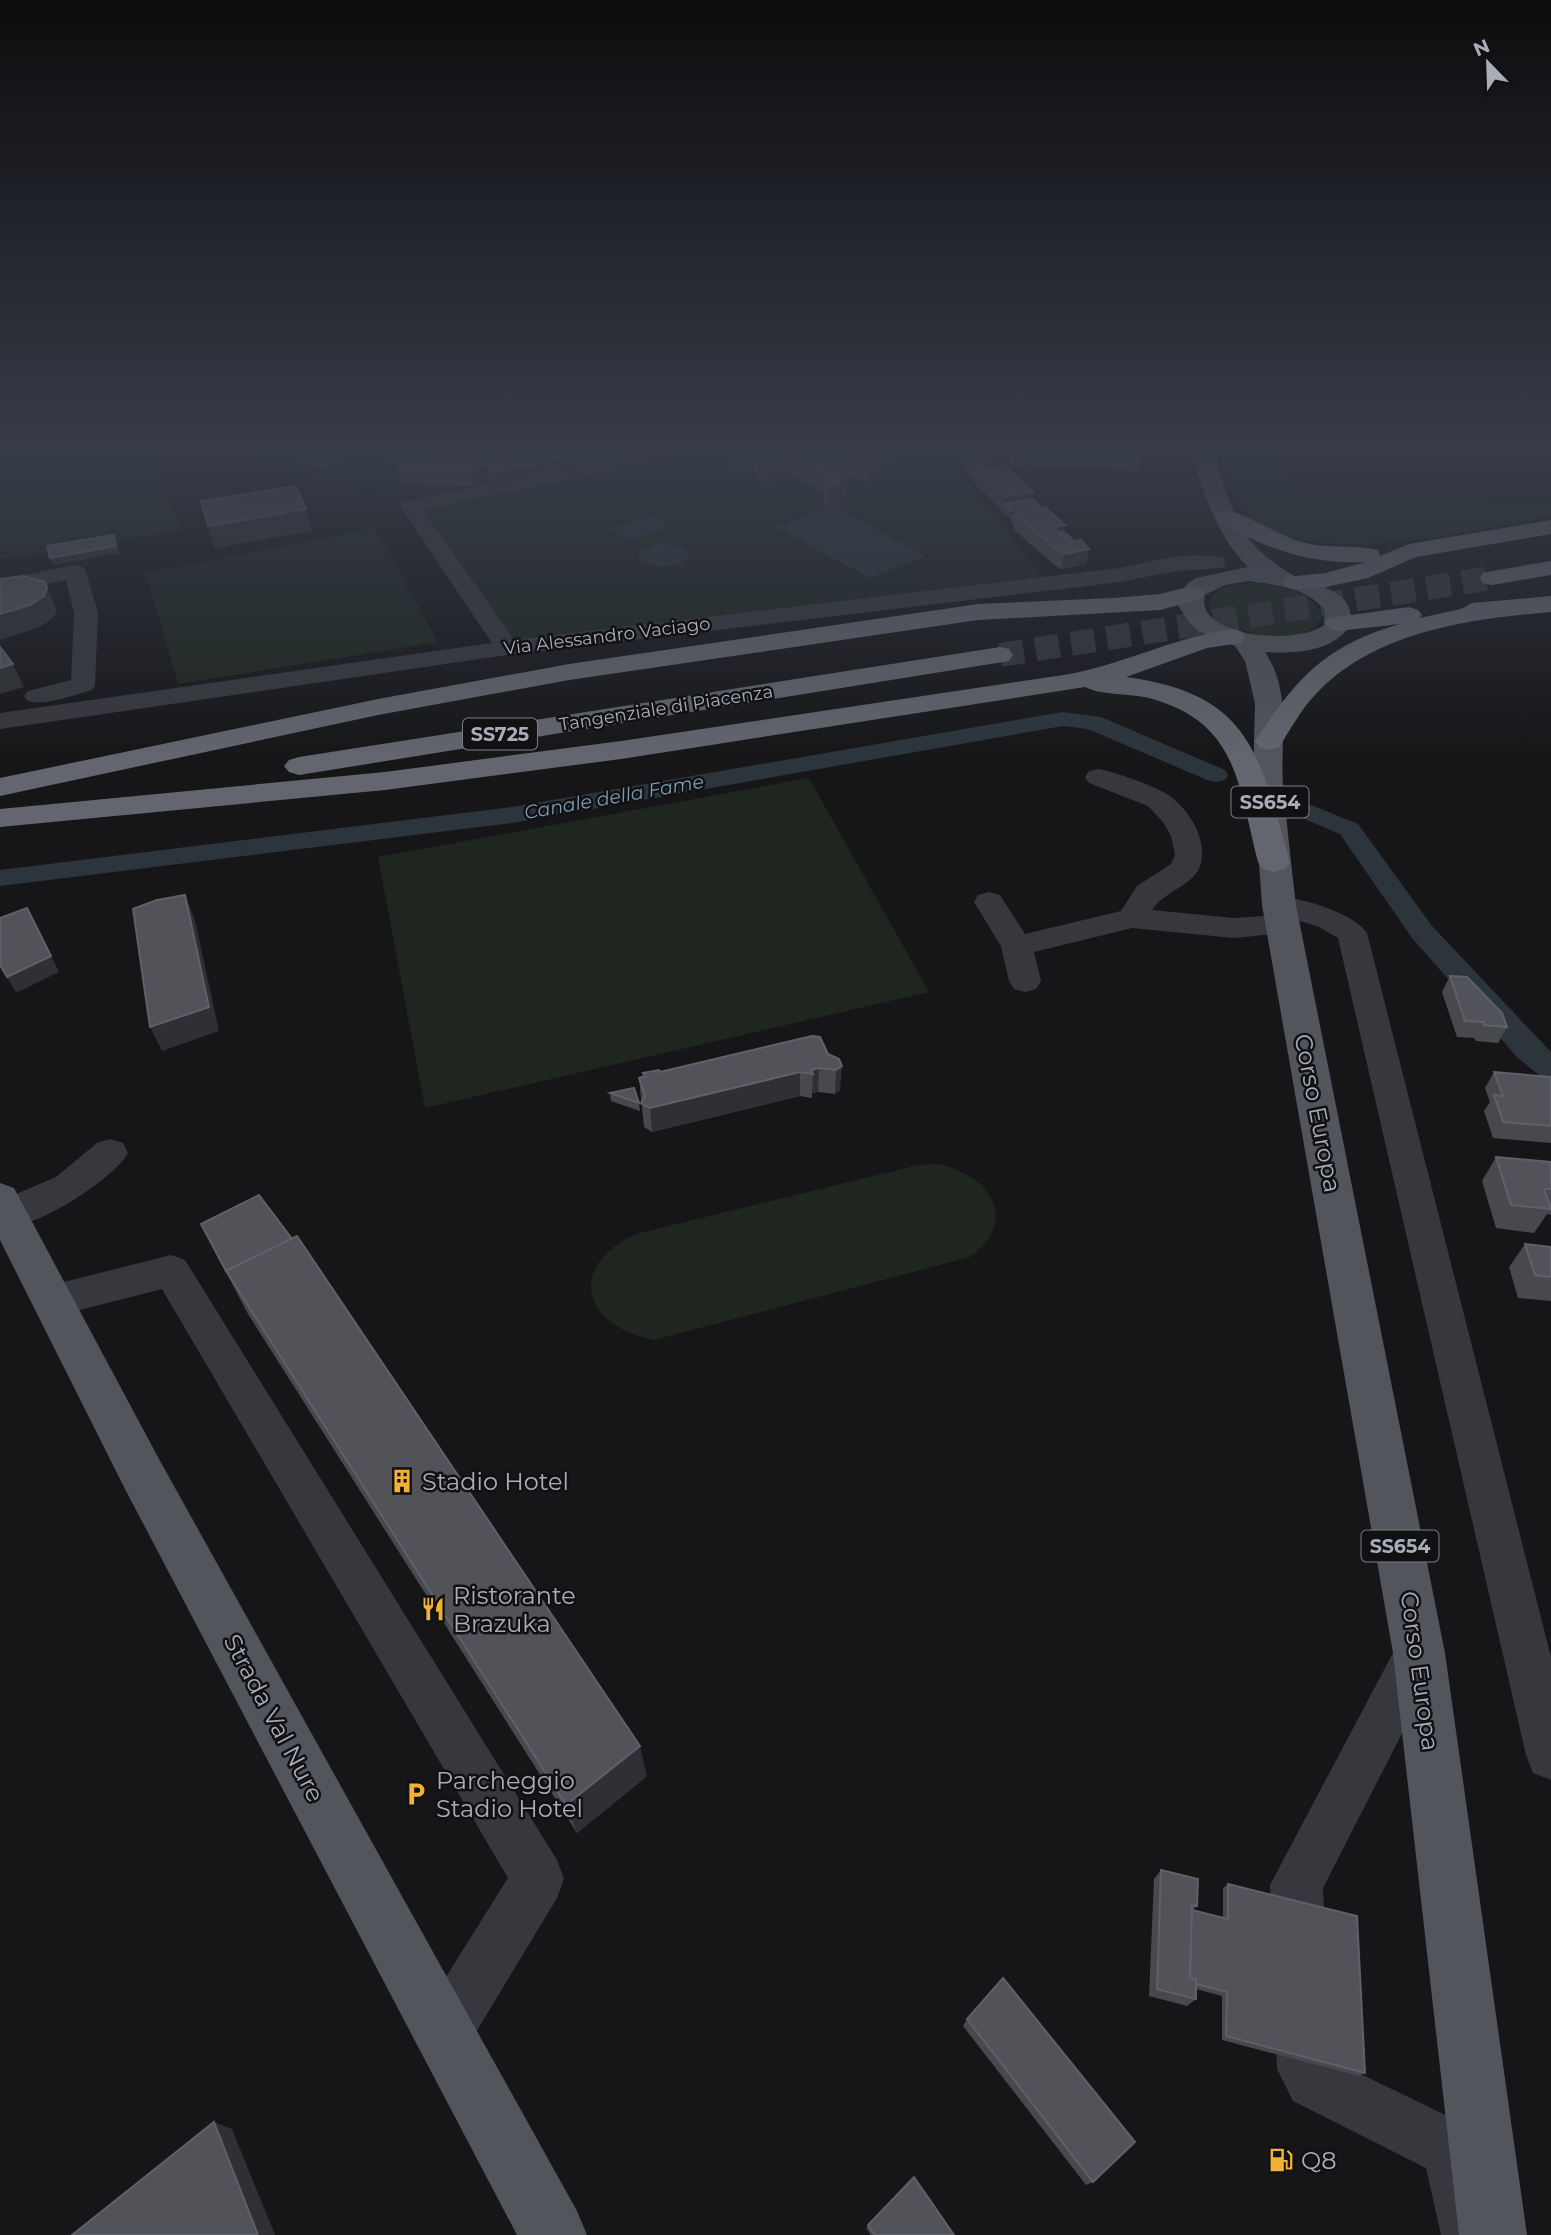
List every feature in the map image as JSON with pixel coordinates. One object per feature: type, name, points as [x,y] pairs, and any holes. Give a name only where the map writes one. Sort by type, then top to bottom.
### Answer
[{"type":"highway","points":[[1310,551],[1364,556],[1406,551]]},
{"type":"highway","points":[[1289,580],[1326,580],[1359,573],[1408,551]]},
{"type":"highway","points":[[1551,554],[1485,572],[1551,568]]},
{"type":"highway","points":[[0,790],[196,744],[556,674],[978,612],[1160,602],[1204,580]]},
{"type":"highway","points":[[1338,623],[1551,604]]},
{"type":"highway","points":[[1269,741],[1291,706],[1308,686],[1344,657],[1376,640],[1418,626],[1497,610]]},
{"type":"highway","points":[[0,816],[385,781],[621,750],[1070,682],[1118,671],[1202,641],[1238,639]]},
{"type":"highway","name":"Tangenziale di Piacenza","points":[[0,790],[540,707],[997,648],[0,816]]},
{"type":"highway","points":[[1070,682],[1124,684],[1164,694],[1217,722],[1239,748],[1252,782],[1278,897]]},
{"type":"main road","name":"SS654","points":[[1213,551],[1204,580],[1191,605],[1197,617],[1211,628],[1238,639],[1265,644],[1305,643],[1321,638],[1338,623]]},
{"type":"main road","points":[[1248,551],[1289,580],[1314,590],[1329,600],[1337,611],[1338,623]]},
{"type":"main road","points":[[1204,580],[1239,575],[1289,580]]},
{"type":"main road","name":"SS654","points":[[1238,639],[1258,661],[1269,703],[1278,897]]},
{"type":"main road","name":"SS654","points":[[1269,703],[1284,670],[1305,643]]},
{"type":"main road","name":"Corso Europa","points":[[1278,897],[1419,1653],[1493,2235]]},
{"type":"main road","name":"Strada Val Nure","points":[[4,1206],[142,1474],[554,2235]]},
{"type":"street","points":[[441,551],[508,648]]},
{"type":"street","name":"Via Alessandro Vaciago","points":[[0,721],[508,648],[1106,577],[1176,564],[1204,580]]},
{"type":"street","points":[[0,587],[75,572],[86,613],[83,685],[0,706]]},
{"type":"street","points":[[1099,777],[1158,800],[1175,818],[1185,836],[1189,855],[1184,869],[1148,893],[1132,918]]},
{"type":"street","points":[[1017,946],[1132,918],[1234,928],[1278,897],[1352,933],[1536,1638],[1551,1755]]},
{"type":"street","points":[[989,902],[1017,946],[1025,981]]},
{"type":"street","points":[[4,1206],[69,1187],[110,1153]]},
{"type":"street","points":[[52,1301],[171,1270],[538,1879],[444,2032]]},
{"type":"street","points":[[1419,1653],[1296,1885],[1306,2069],[1313,2081],[1323,2088],[1451,2149],[1472,2235]]},
{"type":"shaded area","points":[[0,551],[53,551],[0,560]]},
{"type":"shaded area","points":[[256,551],[388,551],[438,642],[178,684],[146,573]]},
{"type":"shaded area","points":[[447,551],[1022,551],[1045,580],[516,646]]},
{"type":"shaded area","points":[[639,551],[688,553],[687,558],[681,562],[663,566],[650,565],[639,559]]},
{"type":"shaded area","points":[[820,551],[917,551],[925,556],[870,578]]},
{"type":"shaded area","points":[[1258,583],[1286,588],[1304,595],[1322,616],[1313,627],[1300,634],[1267,636],[1249,633],[1233,626],[1219,618],[1210,608],[1211,600],[1220,590],[1235,585]]},
{"type":"shaded area","points":[[809,778],[929,992],[425,1108],[378,857]]},
{"type":"shaded area","points":[[938,1164],[972,1178],[984,1188],[992,1200],[996,1214],[994,1228],[985,1243],[970,1257],[654,1340],[630,1333],[611,1322],[598,1309],[592,1294],[592,1278],[599,1262],[614,1247],[636,1234],[918,1165]]},
{"type":"building","points":[[48,551],[87,551],[50,558]]},
{"type":"building","points":[[23,576],[45,582],[47,588],[44,596],[30,605],[0,614],[0,579]]},
{"type":"building","points":[[0,647],[13,664],[0,668]]},
{"type":"building","points":[[185,895],[209,1007],[150,1027],[133,909],[157,900]]},
{"type":"building","points":[[27,908],[51,956],[7,977],[0,965],[0,918]]},
{"type":"building","points":[[1450,976],[1467,977],[1502,1013],[1507,1027],[1465,1021]]},
{"type":"building","points":[[812,1036],[820,1037],[828,1054],[839,1059],[842,1066],[836,1070],[811,1070],[813,1074],[800,1072],[650,1108],[641,1103],[645,1096],[639,1078],[645,1076],[643,1073],[660,1072]]},
{"type":"building","points":[[1494,1072],[1551,1077],[1551,1126],[1503,1122],[1494,1095],[1503,1096]]},
{"type":"building","points":[[634,1088],[639,1103],[610,1093]]},
{"type":"building","points":[[1496,1157],[1551,1162],[1551,1189],[1544,1189],[1551,1209],[1511,1205]]},
{"type":"building","points":[[259,1195],[292,1239],[226,1271],[201,1224]]},
{"type":"building","name":"Stadio Hotel","points":[[297,1236],[640,1746],[566,1805],[226,1271]]},
{"type":"building","points":[[1525,1244],[1551,1247],[1551,1277],[1535,1275]]},
{"type":"building","points":[[1161,1870],[1198,1879],[1197,1906],[1192,1905],[1190,1978],[1196,1979],[1196,1999],[1157,1989]]},
{"type":"building","points":[[1228,1884],[1357,1916],[1365,2073],[1226,2036],[1227,1992],[1196,1984],[1196,1979],[1190,1978],[1192,1910],[1228,1919]]},
{"type":"building","points":[[1003,1978],[1135,2142],[1093,2182],[967,2019]]},
{"type":"building","points":[[214,2122],[258,2235],[72,2235]]},
{"type":"building","points":[[914,2177],[954,2235],[875,2235],[868,2225]]},
{"type":"waterway","name":"Canale della Fame","points":[[0,878],[512,815],[1063,719],[1093,722],[1216,775]]},
{"type":"waterway","points":[[1311,813],[1349,829],[1422,932],[1528,1049],[1551,1068]]},
{"type":"tunnel","points":[[1000,655],[1492,578]]},
{"type":"place","name":"Stadio Hotel","points":[[402,1481]]},
{"type":"place","name":"Ristorante Brazuka","points":[[433,1609]]},
{"type":"place","name":"Parcheggio Stadio Hotel","points":[[416,1794]]},
{"type":"place","name":"Q8","points":[[1281,2160]]}]
